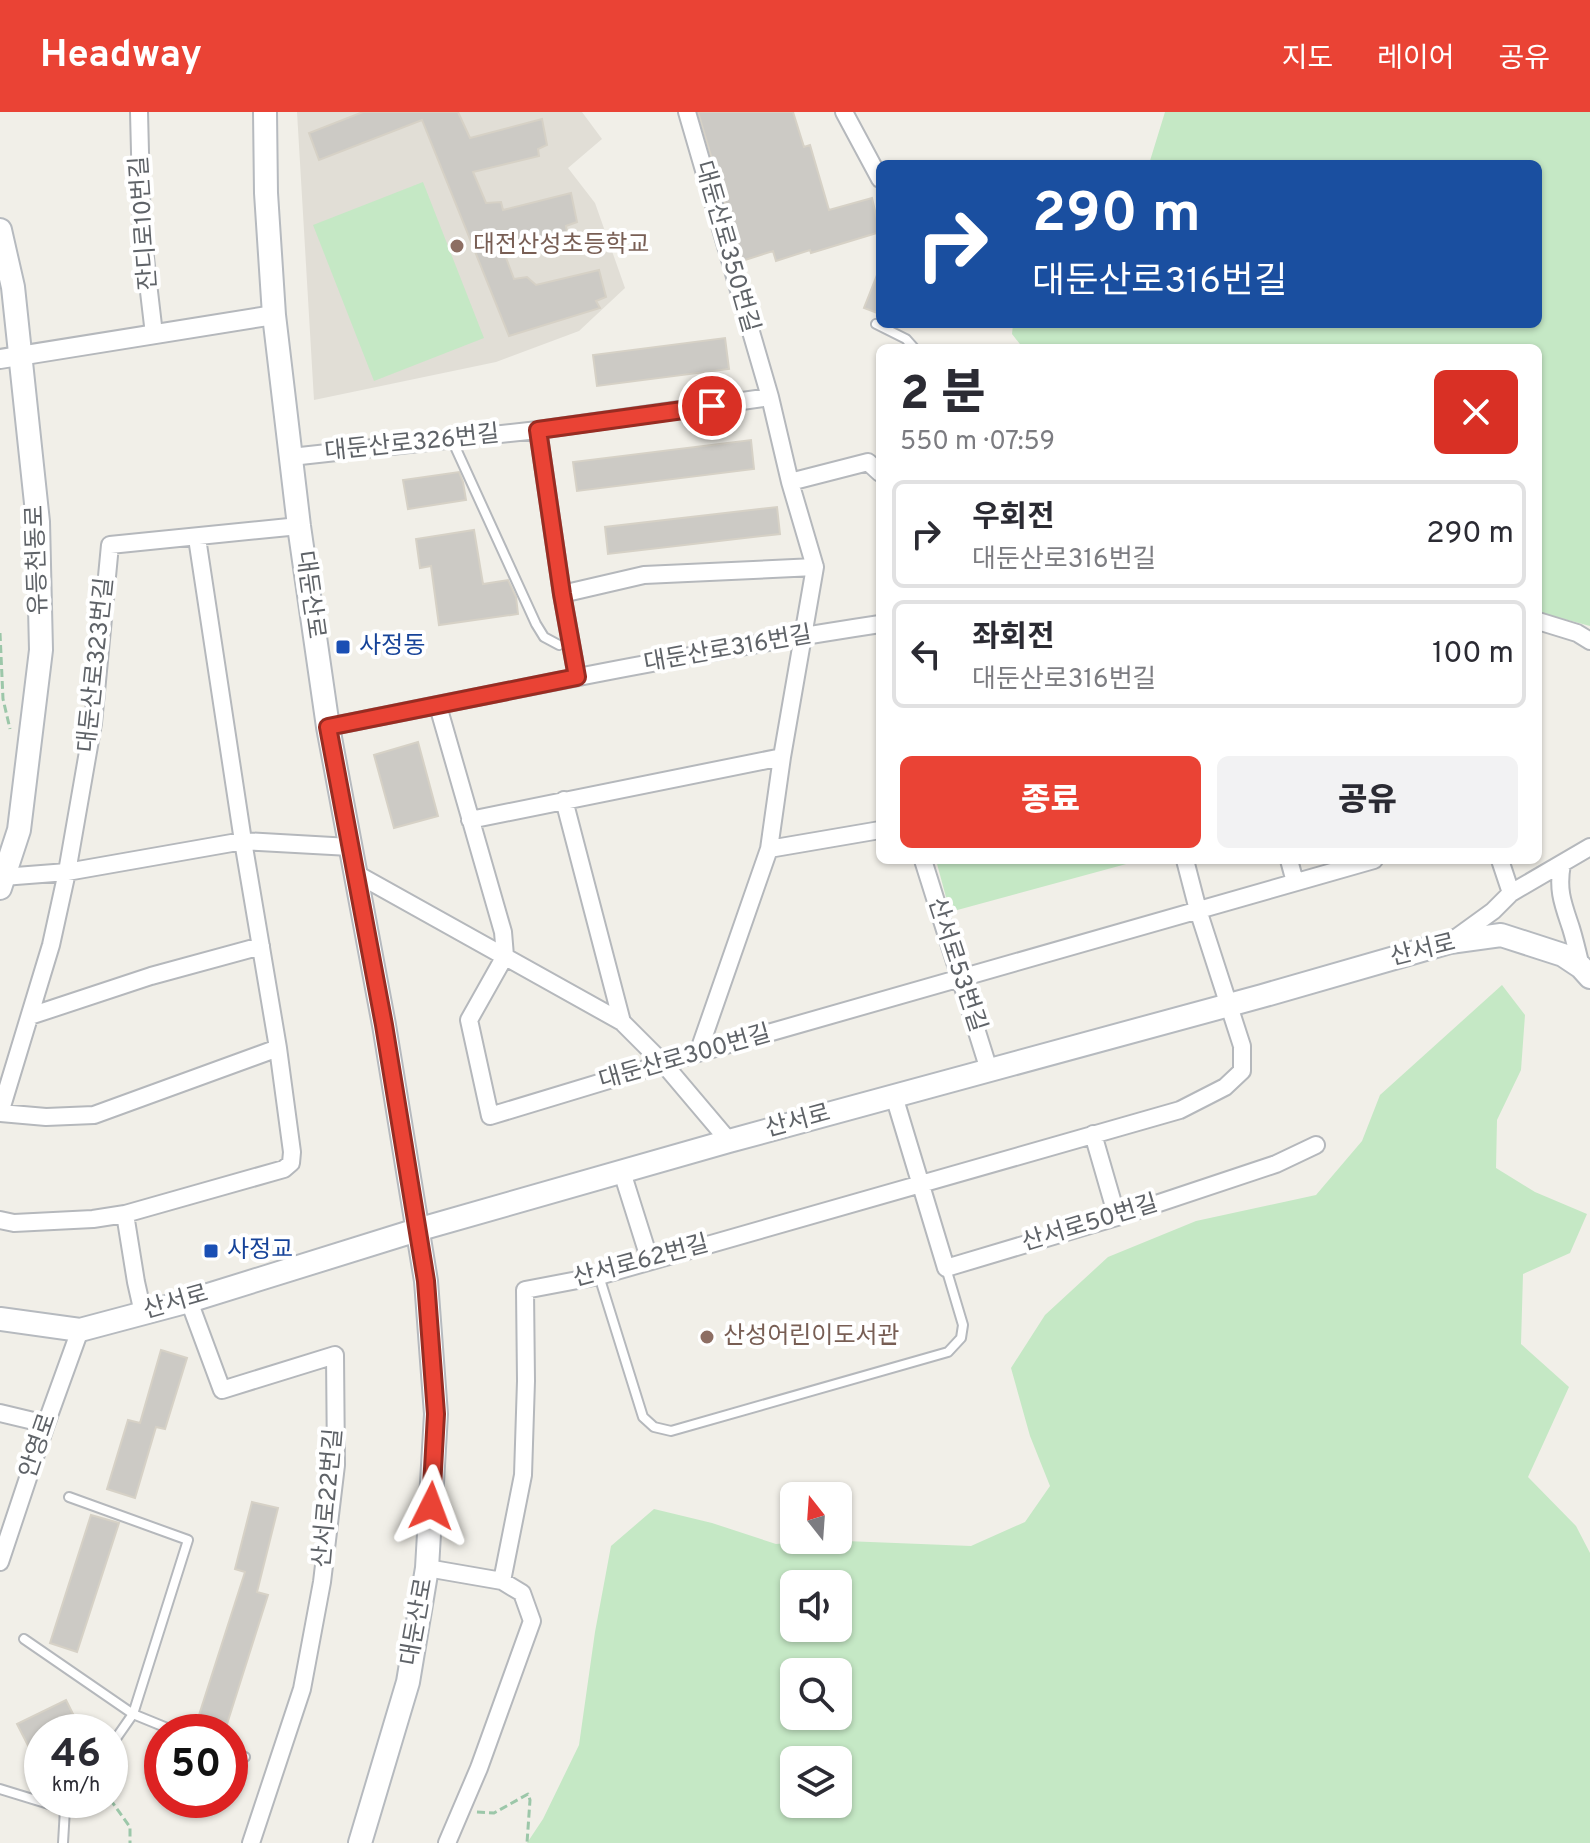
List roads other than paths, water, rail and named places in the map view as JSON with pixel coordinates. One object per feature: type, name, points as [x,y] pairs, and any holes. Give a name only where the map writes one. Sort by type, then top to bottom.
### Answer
[{"type":"main road","name":"대둔산로","points":[[265,112],[266,193],[274,315],[299,526],[328,727],[384,1025],[426,1281],[436,1414],[427,1568],[408,1682],[360,1843]]},
{"type":"main road","name":"유등천동로","points":[[0,230],[13,287],[11,357],[38,522],[41,650],[19,830],[2,883]]},
{"type":"main road","name":"산서로","points":[[0,1319],[80,1330],[189,1301],[417,1230],[729,1141],[1450,942],[1501,935],[1563,955],[1585,972]]},
{"type":"street","name":"잔디로10번길","points":[[139,112],[142,232],[154,334]]},
{"type":"street","name":"대둔산로350번길","points":[[687,112],[770,397],[790,482],[815,567],[769,849],[698,1053]]},
{"type":"street","points":[[844,112],[876,172]]},
{"type":"street","points":[[11,357],[274,315]]},
{"type":"street","name":"대둔산로326번길","points":[[291,457],[538,430],[770,397]]},
{"type":"street","points":[[538,430],[577,677]]},
{"type":"street","points":[[790,482],[876,465]]},
{"type":"street","name":"대둔산로323번길","points":[[278,1048],[94,1115],[46,1117],[0,1113],[51,945],[67,872],[93,723],[110,545],[299,526]]},
{"type":"street","points":[[0,1220],[14,1223],[61,1221],[125,1214],[284,1169],[291,1163],[278,1048],[197,538]]},
{"type":"street","points":[[562,594],[644,575],[815,567]]},
{"type":"street","points":[[1542,622],[1577,633],[1590,641]]},
{"type":"street","name":"대둔산로316번길","points":[[328,727],[577,677],[876,625]]},
{"type":"street","points":[[438,706],[503,932],[505,956]]},
{"type":"street","points":[[470,820],[782,757]]},
{"type":"street","points":[[564,800],[622,1022]]},
{"type":"street","points":[[769,849],[876,831]]},
{"type":"street","points":[[2,883],[243,841],[350,847]]},
{"type":"street","points":[[1450,942],[1493,911],[1511,893],[1590,847]]},
{"type":"street","name":"산서로53번길","points":[[924,864],[989,1070]]},
{"type":"street","points":[[1186,864],[1228,1004]]},
{"type":"street","points":[[1290,864],[1295,882]]},
{"type":"street","name":"대둔산로300번길","points":[[505,956],[469,1020],[490,1116],[663,1063],[1360,864]]},
{"type":"street","points":[[1501,864],[1511,893]]},
{"type":"street","points":[[1562,864],[1559,880],[1562,903],[1585,972]]},
{"type":"street","points":[[355,873],[622,1022],[663,1063],[729,1141]]},
{"type":"street","points":[[30,1016],[151,976],[261,946]]},
{"type":"street","name":"산서로62번길","points":[[502,1581],[523,1475],[525,1290],[599,1276],[1180,1110],[1225,1087],[1242,1071],[1242,1046],[1228,1004]]},
{"type":"street","points":[[894,1096],[946,1268]]},
{"type":"street","points":[[1093,1134],[1117,1217]]},
{"type":"street","name":"산서로50번길","points":[[946,1268],[1117,1217],[1276,1164],[1316,1145]]},
{"type":"street","points":[[622,1172],[650,1261]]},
{"type":"street","points":[[125,1214],[143,1313]]},
{"type":"street","name":"산서로22번길","points":[[189,1301],[222,1390],[335,1355],[336,1465],[322,1582],[302,1689],[251,1843]]},
{"type":"street","name":"안영로","points":[[0,1562],[80,1330]]},
{"type":"street","points":[[0,1413],[46,1424]]},
{"type":"street","points":[[427,1568],[502,1581],[522,1593],[532,1621],[479,1768],[447,1843]]},
{"type":"lane","points":[[884,328],[910,344]]},
{"type":"lane","points":[[452,440],[536,624],[544,637],[559,645]]},
{"type":"lane","points":[[599,1276],[643,1417],[654,1427],[671,1431],[948,1352],[961,1338],[963,1325],[946,1268]]},
{"type":"lane","points":[[69,1497],[188,1540],[133,1714],[128,1721]]},
{"type":"lane","points":[[24,1639],[144,1718]]},
{"type":"lane","points":[[0,1789],[24,1796]]},
{"type":"lane","points":[[63,1843],[64,1818]]},
{"type":"place","name":"대전산성초등학교","points":[[457,246]]},
{"type":"place","name":"사정동","points":[[343,647]]},
{"type":"place","name":"사정교","points":[[211,1251]]},
{"type":"place","name":"산성어린이도서관","points":[[707,1337]]}]
